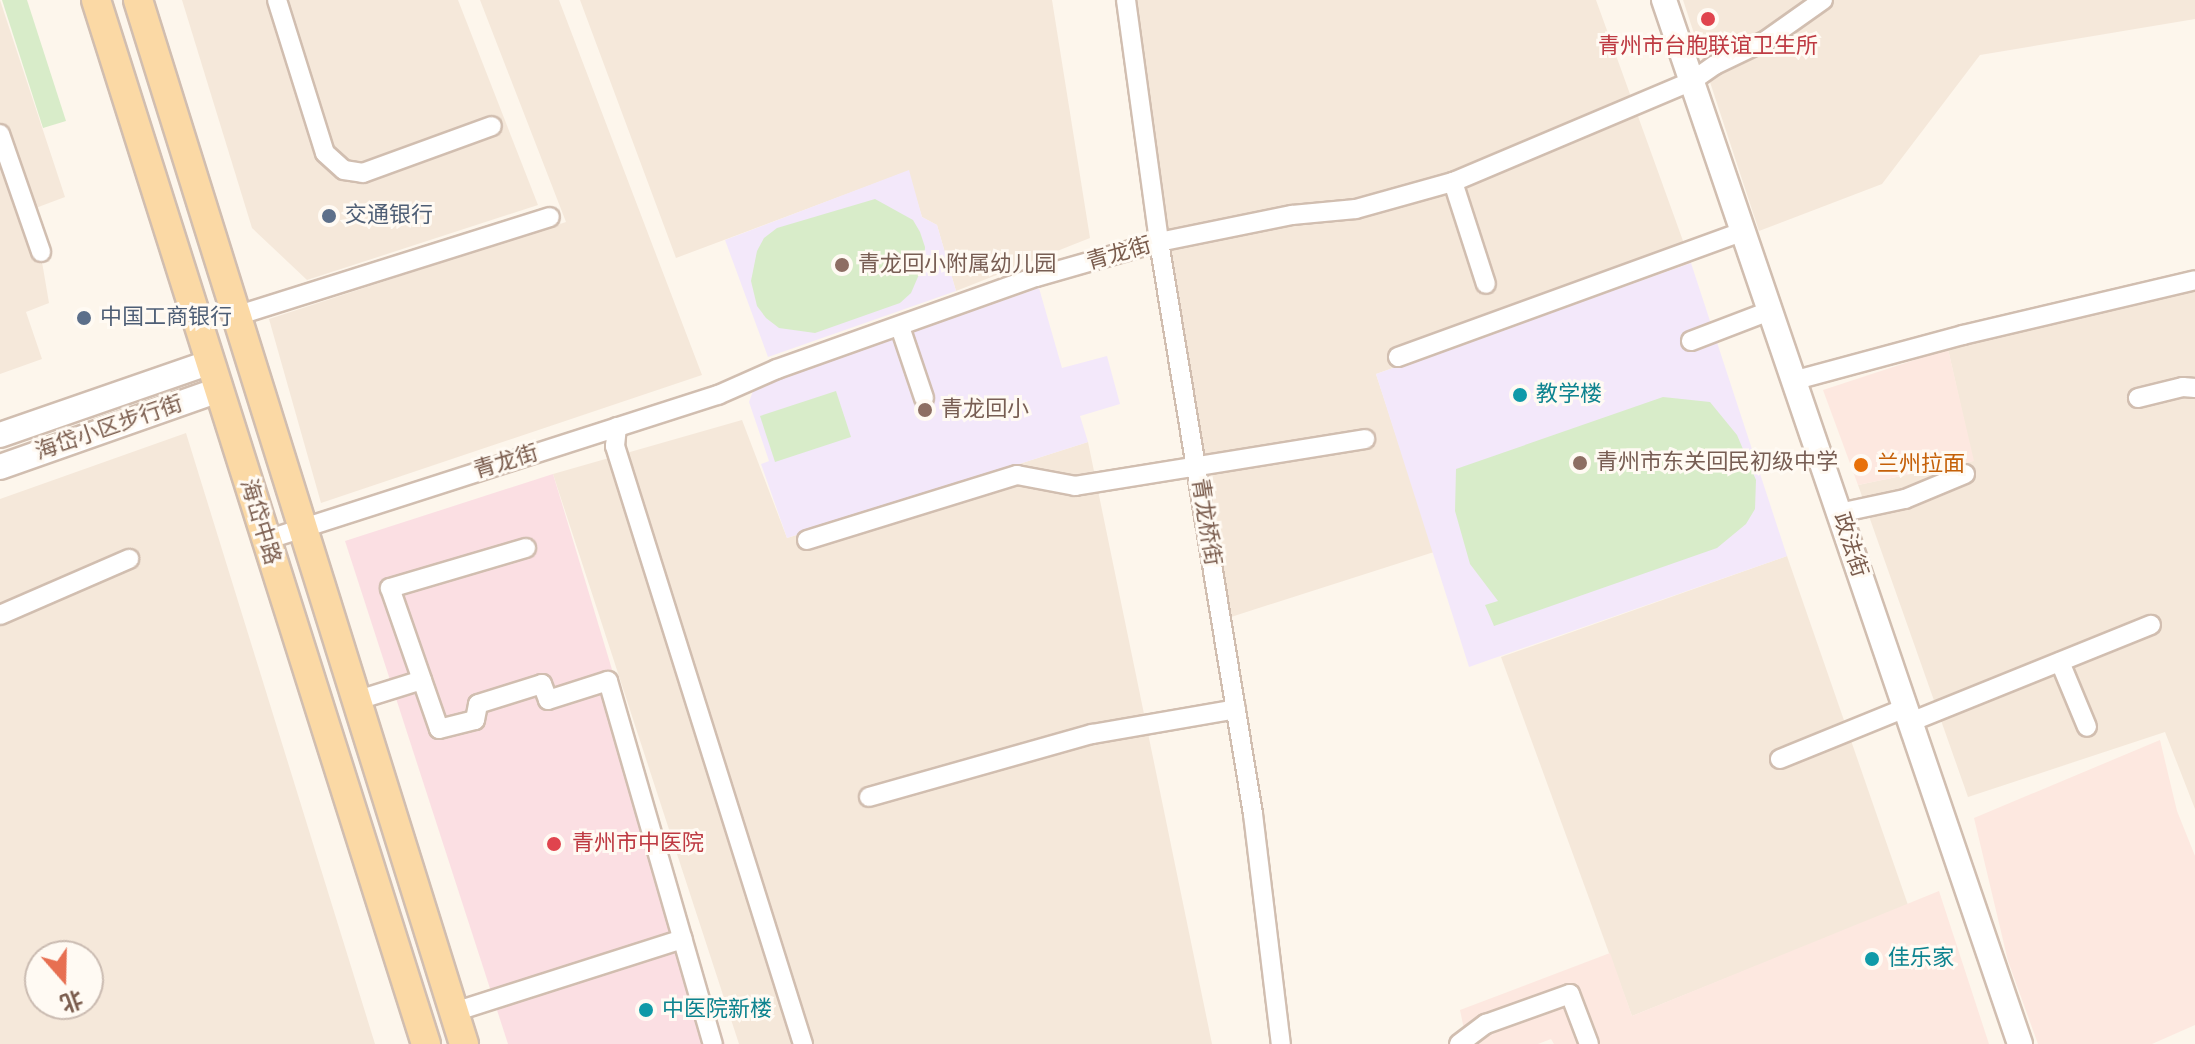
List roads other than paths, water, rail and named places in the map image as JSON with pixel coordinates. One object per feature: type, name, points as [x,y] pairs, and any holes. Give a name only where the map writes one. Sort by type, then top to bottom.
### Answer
[{"type":"main road","name":"海岱中路","points":[[96,0],[426,1044]]},
{"type":"main road","name":"海岱中路","points":[[138,0],[464,1044]]},
{"type":"street","points":[[277,0],[325,153],[344,170],[363,173],[492,126]]},
{"type":"street","name":"青龙桥街","points":[[1126,0],[1159,242],[1253,814],[1281,1044]]},
{"type":"street","name":"政法街","points":[[1664,0],[2020,1044]]},
{"type":"street","name":"青龙街","points":[[266,540],[718,395],[777,369],[1036,277],[1159,242],[1292,215],[1356,209],[1453,182],[1692,81],[1715,65],[1765,41],[1823,0]]},
{"type":"street","points":[[0,134],[41,252]]},
{"type":"street","points":[[1453,182],[1486,284]]},
{"type":"street","points":[[236,316],[550,217]]},
{"type":"street","points":[[1398,357],[1744,231]]},
{"type":"street","points":[[1796,380],[1963,335],[2195,280]]},
{"type":"street","points":[[1691,341],[1772,310]]},
{"type":"street","points":[[900,327],[924,398]]},
{"type":"street","name":"海岱小区步行街","points":[[0,435],[211,362]]},
{"type":"street","points":[[2138,398],[2183,387],[2195,388]]},
{"type":"street","name":"海岱小区步行街","points":[[0,467],[219,390]]},
{"type":"street","points":[[617,427],[615,446],[803,1044]]},
{"type":"street","points":[[807,540],[1017,475],[1075,486],[1365,439]]},
{"type":"street","points":[[1839,513],[1905,499],[1965,474]]},
{"type":"street","points":[[526,548],[390,588],[439,729],[475,720],[478,704],[542,684],[548,700],[608,681],[713,1044]]},
{"type":"street","points":[[0,615],[129,559]]},
{"type":"street","points":[[1780,759],[2060,662],[2151,625]]},
{"type":"street","points":[[2060,662],[2087,727]]},
{"type":"street","points":[[358,700],[422,680]]},
{"type":"street","points":[[869,797],[1092,734],[1236,709]]},
{"type":"street","points":[[454,1012],[683,939]]},
{"type":"street","points":[[1459,1044],[1486,1024],[1570,994],[1589,1044]]},
{"type":"place","name":"青州市台胞联谊卫生所","points":[[1708,19]]},
{"type":"place","name":"交通银行","points":[[329,216]]},
{"type":"place","name":"青龙回小附属幼儿园","points":[[842,265]]},
{"type":"place","name":"中国工商银行","points":[[84,318]]},
{"type":"place","name":"教学楼","points":[[1520,395]]},
{"type":"place","name":"青龙回小","points":[[925,410]]},
{"type":"place","name":"青州市东关回民初级中学","points":[[1580,463]]},
{"type":"place","name":"兰州拉面","points":[[1861,465]]},
{"type":"place","name":"青州市中医院","points":[[554,844]]},
{"type":"place","name":"佳乐家","points":[[1872,959]]},
{"type":"place","name":"中医院新楼","points":[[646,1010]]}]
